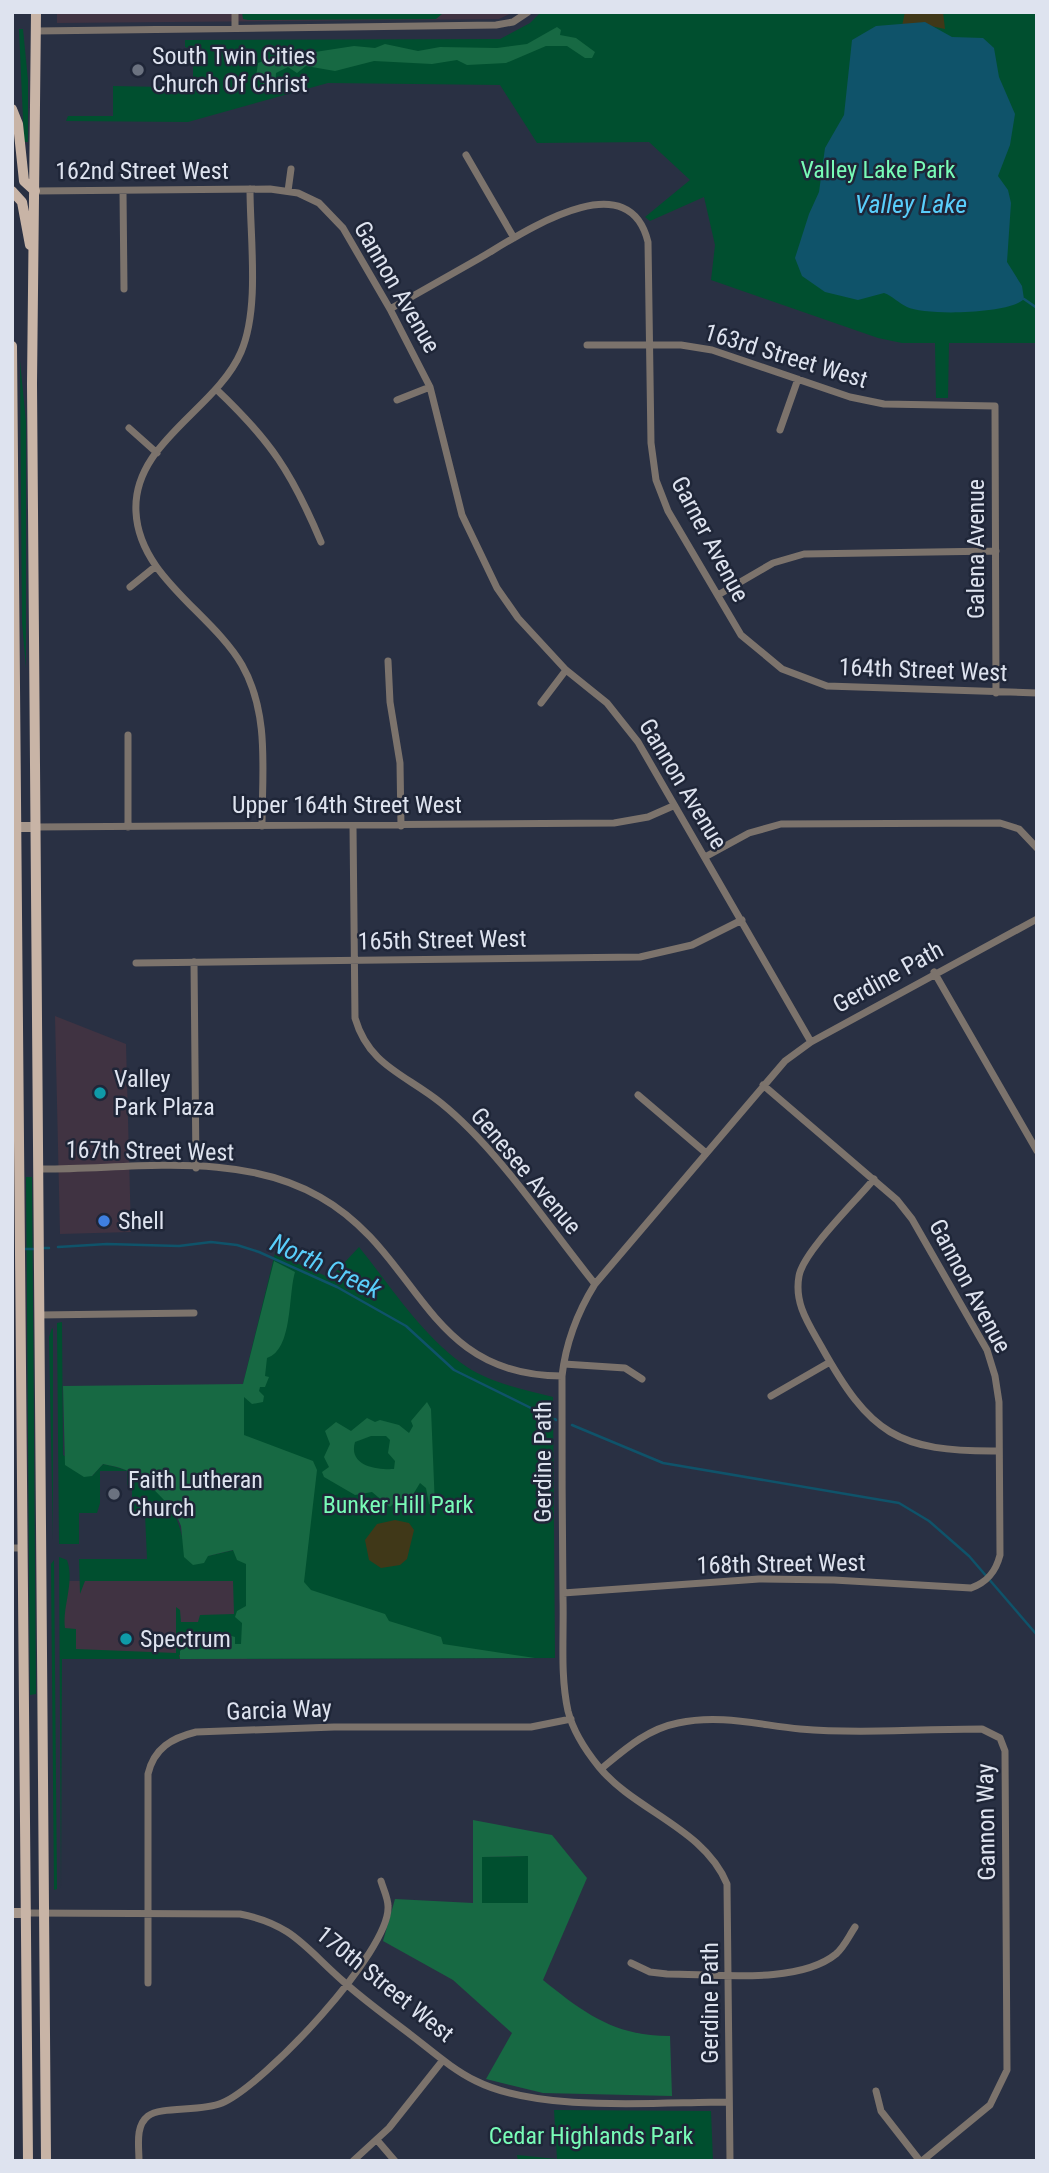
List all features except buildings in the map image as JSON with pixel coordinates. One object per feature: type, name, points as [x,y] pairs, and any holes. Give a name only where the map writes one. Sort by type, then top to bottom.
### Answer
[{"type":"main road","points":[[36,12],[35,827],[46,2161]]},
{"type":"main road","points":[[12,109],[18,124],[24,181],[35,191]]},
{"type":"main road","points":[[12,191],[22,202],[34,261]]},
{"type":"main road","points":[[12,346],[20,1115],[18,1548],[28,2161]]},
{"type":"main road","points":[[20,1115],[28,1149],[38,1169]]},
{"type":"street","points":[[235,12],[235,28]]},
{"type":"street","points":[[36,31],[496,26],[521,18],[528,12]]},
{"type":"street","points":[[390,309],[513,238],[466,155]]},
{"type":"street","points":[[288,191],[290,169]]},
{"type":"street","points":[[250,189],[249,327],[240,354],[216,388],[157,453],[138,486],[136,510],[141,538],[156,566],[229,646],[252,686],[262,731],[262,826]]},
{"type":"street","name":"162nd Street West","points":[[35,191],[250,189]]},
{"type":"street","name":"Gannon Avenue","points":[[250,189],[288,191],[319,203],[336,219],[390,309],[430,387],[462,515],[498,588],[518,618],[566,670],[607,703],[624,723],[705,857],[811,1042]]},
{"type":"street","points":[[123,191],[124,289]]},
{"type":"street","name":"Garner Avenue","points":[[513,238],[551,218],[579,208],[613,205],[634,213],[641,222],[648,242],[651,460],[656,480],[668,510],[741,635],[782,669],[809,681]]},
{"type":"street","name":"163rd Street West","points":[[587,345],[650,344],[712,350],[850,397],[884,404],[995,406]]},
{"type":"street","points":[[780,430],[798,379]]},
{"type":"street","name":"Gannon Avenue","points":[[397,400],[430,387]]},
{"type":"street","points":[[216,388],[251,422],[280,457],[302,496],[321,542]]},
{"type":"street","name":"Galena Avenue","points":[[995,406],[996,693]]},
{"type":"street","points":[[129,428],[157,453]]},
{"type":"street","points":[[718,595],[774,563],[804,554],[996,551]]},
{"type":"street","points":[[130,587],[156,566]]},
{"type":"street","points":[[388,661],[389,693],[400,763],[401,826]]},
{"type":"street","points":[[541,703],[566,670]]},
{"type":"street","name":"164th Street West","points":[[809,681],[847,689],[1037,693]]},
{"type":"street","points":[[128,735],[128,827]]},
{"type":"street","name":"Upper 164th Street West","points":[[15,827],[614,823],[648,817],[673,806]]},
{"type":"street","points":[[705,857],[749,833],[781,824],[1000,823],[1019,829],[1037,848]]},
{"type":"street","name":"Genesee Avenue","points":[[353,826],[355,1018],[368,1049],[383,1065],[440,1102],[474,1133],[595,1283]]},
{"type":"street","name":"Gerdine Path","points":[[730,2161],[729,1894],[722,1871],[703,1848],[601,1769],[582,1743],[570,1719],[565,1693],[562,1376],[573,1324],[595,1283],[785,1061],[811,1042],[934,972],[1037,919]]},
{"type":"street","name":"165th Street West","points":[[136,963],[640,957],[692,945],[741,920]]},
{"type":"street","points":[[194,962],[196,1168]]},
{"type":"street","points":[[934,972],[1037,1151]]},
{"type":"street","name":"Gannon Avenue","points":[[763,1085],[874,1179],[912,1219],[986,1350],[997,1387],[1000,1555],[995,1571]]},
{"type":"street","points":[[638,1096],[706,1153]]},
{"type":"street","name":"167th Street West","points":[[38,1169],[196,1168],[259,1173],[293,1184],[321,1197],[370,1236],[446,1329],[469,1352],[513,1371],[562,1376]]},
{"type":"street","points":[[874,1179],[804,1261],[799,1275],[799,1301],[830,1362],[858,1406],[883,1429],[901,1439],[945,1451],[999,1451]]},
{"type":"street","points":[[39,1315],[194,1314]]},
{"type":"street","points":[[771,1396],[830,1362]]},
{"type":"street","points":[[564,1364],[625,1368],[642,1379]]},
{"type":"street","name":"168th Street West","points":[[563,1593],[759,1579],[834,1580],[963,1588],[979,1585],[995,1571]]},
{"type":"street","name":"Gannon Way","points":[[601,1769],[625,1748],[649,1734],[675,1723],[702,1718],[802,1729],[982,1729],[1000,1738],[1005,1761],[1007,2070],[990,2105],[921,2161]]},
{"type":"street","name":"Garcia Way","points":[[148,1983],[148,1774],[159,1751],[178,1737],[196,1732],[334,1727],[531,1727],[570,1719]]},
{"type":"street","points":[[139,2161],[139,2130],[148,2116],[160,2111],[197,2110],[233,2098],[305,2035],[372,1951],[389,1907],[381,1881]]},
{"type":"street","name":"170th Street West","points":[[12,1913],[240,1914],[264,1918],[287,1930],[346,1984],[443,2060],[476,2081],[519,2096],[590,2102],[729,2102]]},
{"type":"street","points":[[631,1963],[650,1972],[667,1974],[785,1974],[806,1970],[838,1952],[855,1927]]},
{"type":"street","points":[[353,2161],[377,2140],[443,2060]]},
{"type":"street","points":[[876,2091],[881,2111],[921,2161]]},
{"type":"street","points":[[377,2140],[395,2161]]},
{"type":"shaded area","points":[[57,12],[514,12],[499,19],[57,23]]},
{"type":"shaded area","points":[[55,1016],[126,1044],[131,1232],[60,1234]]},
{"type":"shaded area","points":[[61,1581],[246,1581],[247,1659],[62,1659]]},
{"type":"green space","points":[[242,12],[442,14],[436,19],[248,20],[243,19]]},
{"type":"green space","name":"Valley Lake Park","points":[[541,12],[1037,12],[1037,343],[949,343],[948,398],[936,398],[935,343],[902,343],[878,338],[711,280],[715,245],[704,197],[650,221],[645,217],[690,180],[649,142],[537,143],[500,85],[328,83],[188,122],[66,121],[68,116],[113,116],[113,86],[164,87],[175,81],[193,83],[193,50],[185,47],[185,40],[500,39],[530,23]]},
{"type":"green space","points":[[557,27],[561,30],[560,35],[576,38],[595,52],[592,58],[585,58],[567,46],[546,46],[506,63],[467,65],[457,60],[432,64],[374,61],[335,71],[306,66],[297,73],[288,67],[276,73],[275,87],[270,90],[256,77],[258,63],[280,55],[298,58],[302,54],[354,46],[375,48],[385,44],[418,51],[440,47],[497,48],[527,44]]},
{"type":"green space","points":[[19,29],[23,29],[28,80],[28,142],[24,142]]},
{"type":"green space","points":[[20,361],[26,422],[26,668],[22,623]]},
{"type":"green space","points":[[26,1177],[32,1177],[36,1694],[30,1695]]},
{"type":"green space","name":"Bunker Hill Park","points":[[359,1247],[422,1327],[451,1355],[487,1377],[553,1397],[555,1658],[247,1659],[242,1623],[242,1645],[235,1645],[228,1635],[227,1643],[179,1655],[180,1659],[62,1659],[61,1888],[59,1557],[67,1560],[69,1568],[65,1628],[76,1629],[76,1649],[176,1653],[176,1607],[180,1610],[181,1622],[198,1622],[200,1615],[234,1614],[233,1581],[85,1581],[80,1594],[79,1559],[147,1559],[145,1514],[132,1513],[132,1486],[127,1485],[127,1471],[150,1482],[169,1502],[185,1550],[208,1556],[234,1550],[246,1563],[243,1384],[275,1253],[330,1278]]},
{"type":"green space","points":[[274,1261],[295,1272],[288,1321],[281,1344],[275,1353],[267,1358],[265,1376],[269,1377],[265,1387],[260,1387],[259,1391],[264,1396],[263,1402],[252,1404],[244,1397],[244,1435],[313,1461],[317,1470],[304,1582],[311,1590],[385,1614],[389,1621],[441,1637],[443,1644],[535,1658],[180,1659],[180,1651],[185,1646],[200,1649],[227,1643],[228,1635],[235,1637],[235,1644],[241,1644],[242,1623],[235,1617],[237,1611],[246,1606],[246,1564],[237,1560],[233,1550],[208,1556],[204,1563],[193,1565],[184,1557],[181,1526],[170,1500],[164,1500],[143,1480],[123,1469],[103,1464],[92,1476],[84,1477],[65,1465],[63,1386],[243,1384]]},
{"type":"green space","name":"Bunker Hill Park","points":[[62,1322],[63,1455],[92,1476],[103,1464],[126,1471],[100,1471],[100,1503],[97,1513],[79,1513],[79,1544],[59,1544],[57,1323]]},
{"type":"green space","points":[[53,1329],[53,1540],[49,1337]]},
{"type":"green space","points":[[427,1402],[431,1409],[435,1507],[429,1504],[426,1488],[420,1483],[409,1501],[399,1498],[390,1507],[372,1492],[355,1495],[324,1477],[322,1472],[329,1467],[324,1457],[330,1444],[325,1431],[336,1422],[351,1431],[367,1418],[375,1422],[380,1420],[399,1425],[409,1433],[413,1426],[411,1421]],"holes":[[[371,1436],[386,1436],[390,1440],[388,1453],[395,1461],[394,1469],[380,1469],[360,1461],[354,1450],[355,1442]]]},
{"type":"green space","points":[[54,1560],[57,1889],[54,1890],[51,1564]]},
{"type":"green space","points":[[473,1820],[552,1835],[587,1878],[543,1980],[602,2021],[633,2032],[670,2036],[672,2096],[543,2093],[486,2079],[512,2033],[453,1980],[383,1941],[395,1899],[473,1903]],"holes":[[[528,1856],[528,1903],[482,1903],[482,1857]]]},
{"type":"green space","points":[[528,1856],[528,1903],[481,1903],[482,1857]]},
{"type":"green space","name":"Cedar Highlands Park","points":[[554,2110],[711,2111],[713,2161],[518,2161],[517,2155],[557,2159]]},
{"type":"sand","points":[[905,12],[943,12],[945,29],[916,23],[902,26]]},
{"type":"sand","points":[[395,1520],[409,1523],[414,1530],[407,1559],[400,1565],[381,1568],[369,1560],[365,1540],[377,1524]]},
{"type":"water","name":"Valley Lake","points":[[925,22],[952,37],[983,38],[994,48],[999,77],[1015,114],[1010,145],[998,176],[1008,190],[1011,203],[1007,262],[1022,286],[1024,299],[1016,304],[967,312],[931,312],[907,307],[884,293],[858,300],[825,292],[802,276],[795,258],[819,192],[825,148],[844,115],[852,40],[876,26]]},
{"type":"waterway","points":[[1024,299],[1037,308]]},
{"type":"waterway","name":"North Creek","points":[[58,1247],[107,1244],[179,1246],[211,1242],[237,1245],[259,1252],[337,1287],[406,1326],[454,1370],[549,1417]]},
{"type":"waterway","name":"North Creek","points":[[44,1248],[49,1248]]},
{"type":"waterway","name":"North Creek","points":[[25,1249],[34,1249]]},
{"type":"waterway","name":"North Creek","points":[[572,1425],[663,1463],[899,1503],[929,1521],[969,1556],[1037,1635]]},
{"type":"place","name":"South Twin Cities Church Of Christ","points":[[138,70]]},
{"type":"place","name":"Valley Park Plaza","points":[[100,1093]]},
{"type":"place","name":"Shell","points":[[104,1221]]},
{"type":"place","name":"Faith Lutheran Church","points":[[114,1494]]},
{"type":"place","name":"Spectrum","points":[[126,1639]]}]
